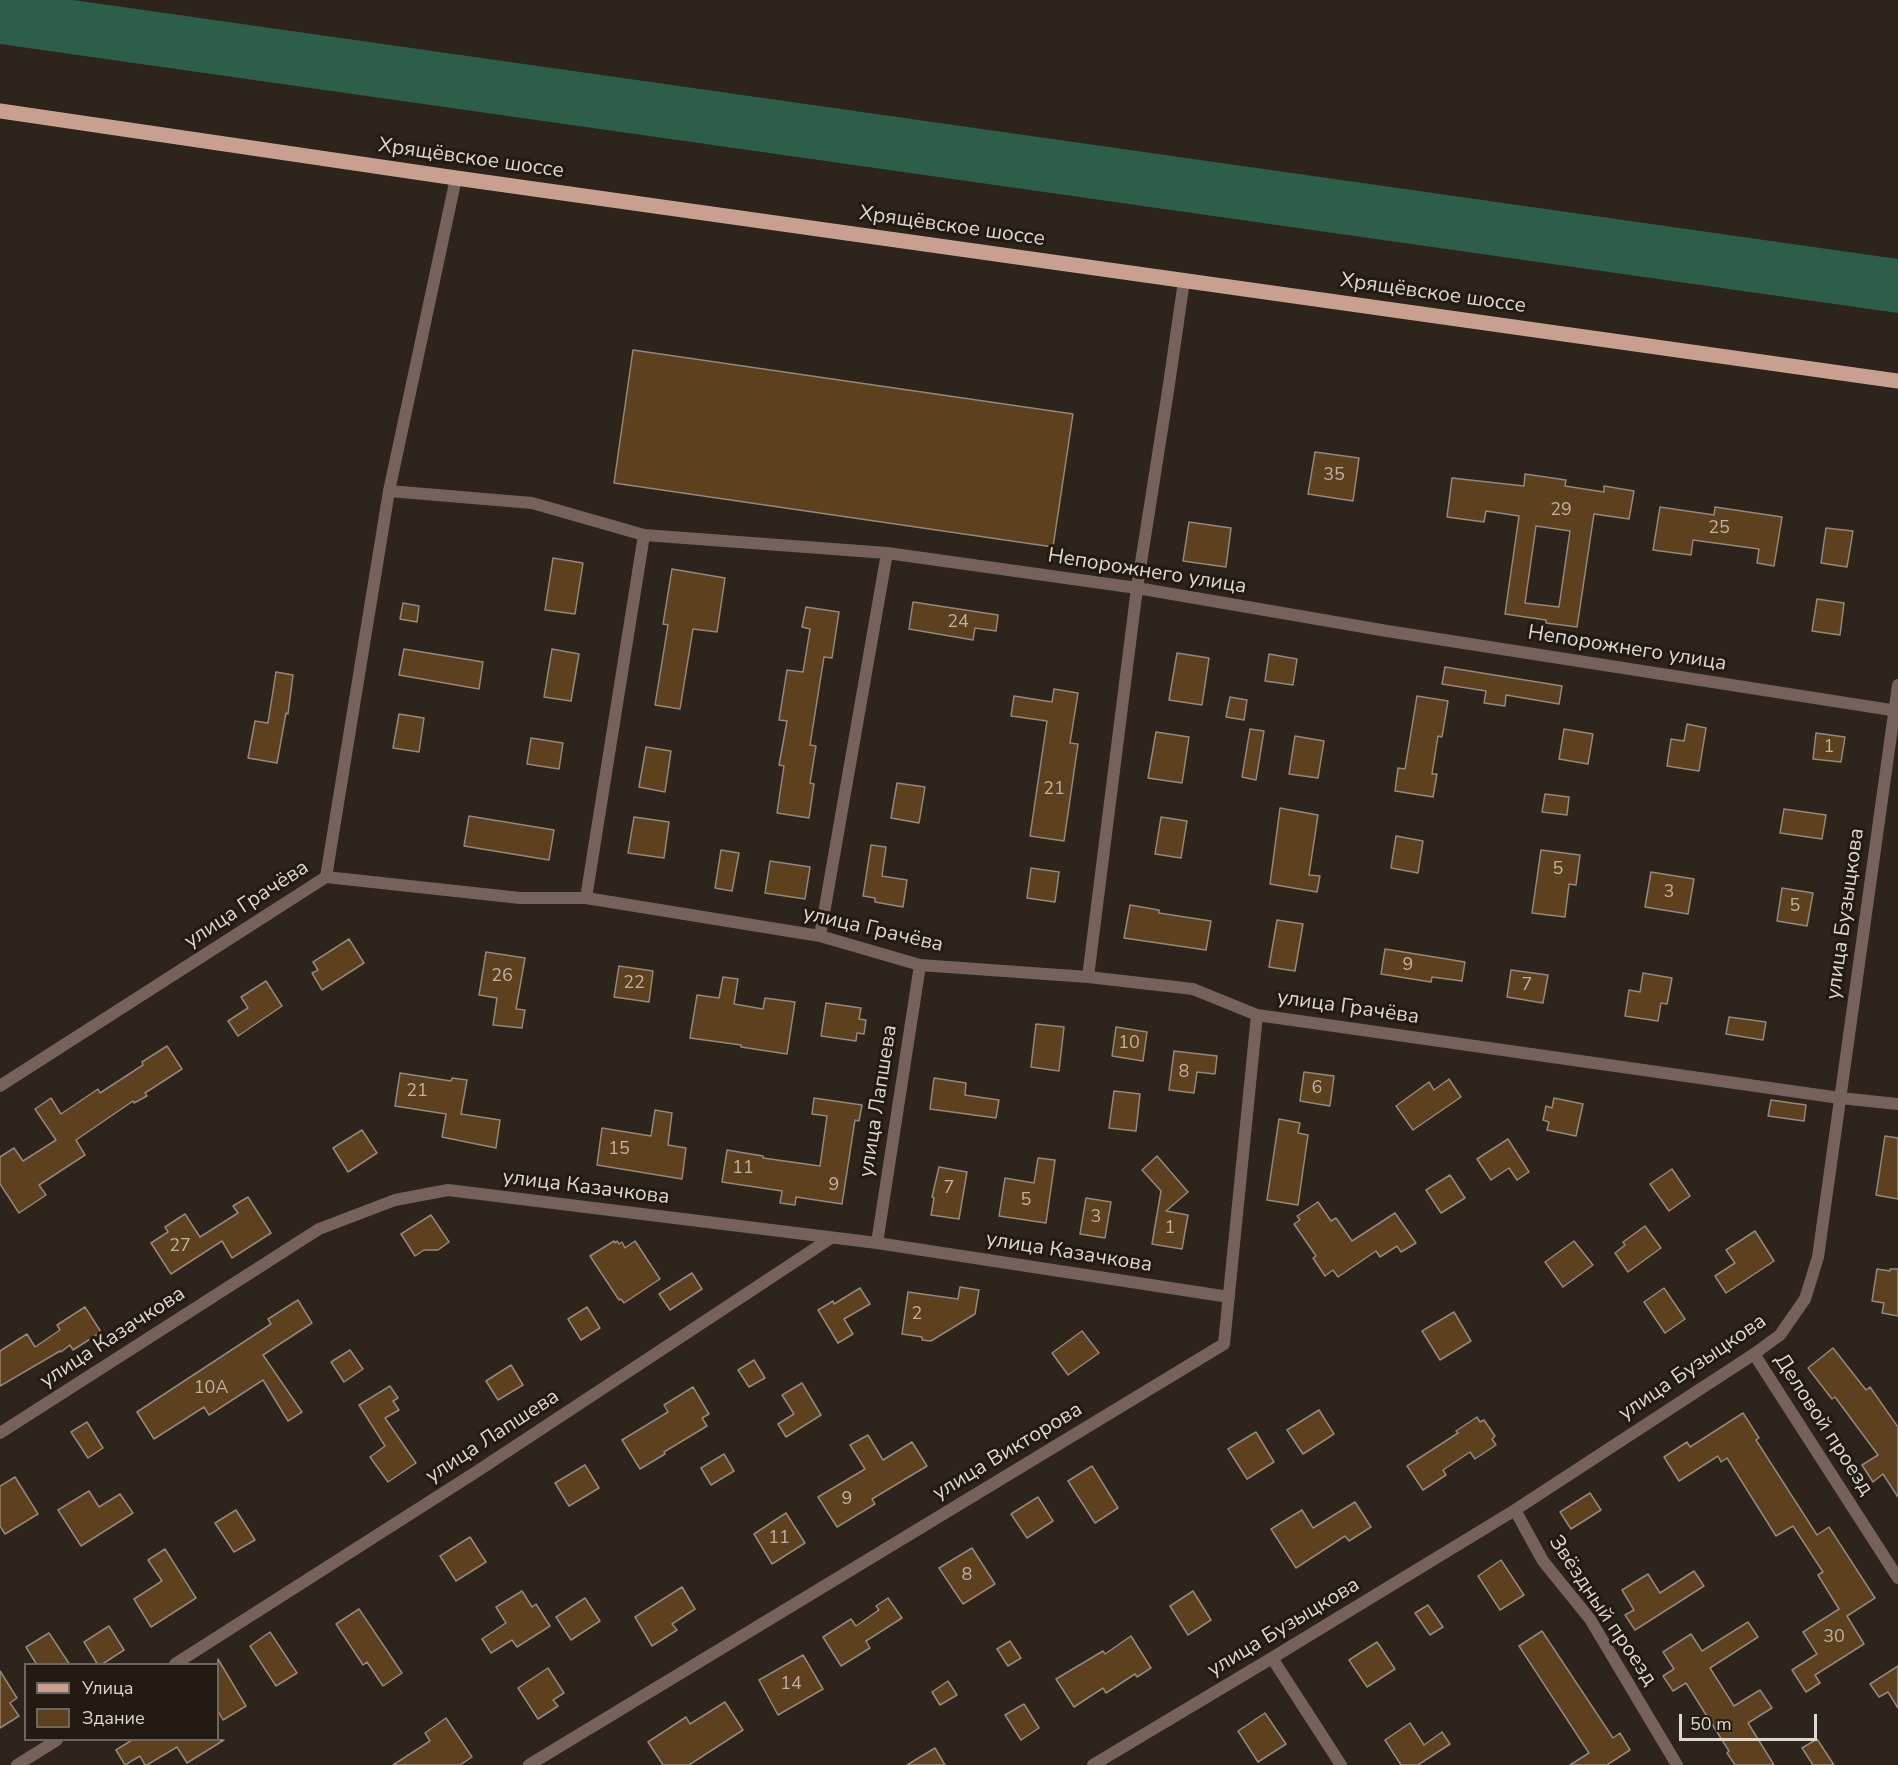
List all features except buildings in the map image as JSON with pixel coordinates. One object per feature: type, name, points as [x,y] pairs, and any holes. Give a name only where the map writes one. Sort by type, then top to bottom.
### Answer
[{"type":"main road","name":"Хрящёвское шоссе","points":[[0,111],[456,178],[1898,381]]},
{"type":"street","points":[[326,877],[389,491],[456,178]]},
{"type":"street","points":[[1088,977],[1137,588],[1184,281]]},
{"type":"street","name":"Непорожнего улица","points":[[389,491],[532,503],[644,535],[888,553],[1137,588],[1387,631],[1896,711]]},
{"type":"street","points":[[586,898],[644,535]]},
{"type":"street","points":[[820,936],[888,553]]},
{"type":"street","name":"улица Бузыцкова","points":[[1093,1765],[1272,1659],[1515,1510],[1780,1335],[1805,1299],[1818,1257],[1898,685]]},
{"type":"street","name":"улица Грачёва","points":[[0,1086],[326,877],[520,898],[586,898],[820,936],[920,965],[1088,977],[1193,989],[1257,1015],[1840,1098],[1898,1104]]},
{"type":"street","name":"улица Лапшева","points":[[877,1244],[920,965]]},
{"type":"street","name":"улица Викторова","points":[[529,1765],[1224,1344],[1257,1015]]},
{"type":"street","name":"улица Казачкова","points":[[0,1433],[319,1229],[395,1200],[447,1190],[877,1244],[1229,1297]]},
{"type":"street","name":"улица Лапшева","points":[[178,1663],[476,1472],[831,1238]]},
{"type":"street","name":"Деловой проезд","points":[[1754,1354],[1898,1578]]},
{"type":"street","name":"Звёздный проезд","points":[[1515,1510],[1543,1561],[1590,1619],[1677,1765]]},
{"type":"street","points":[[1272,1659],[1341,1765]]},
{"type":"street","points":[[17,1765],[55,1741]]},
{"type":"green space","points":[[0,0],[73,0],[1898,259],[1898,313],[0,44]]}]
